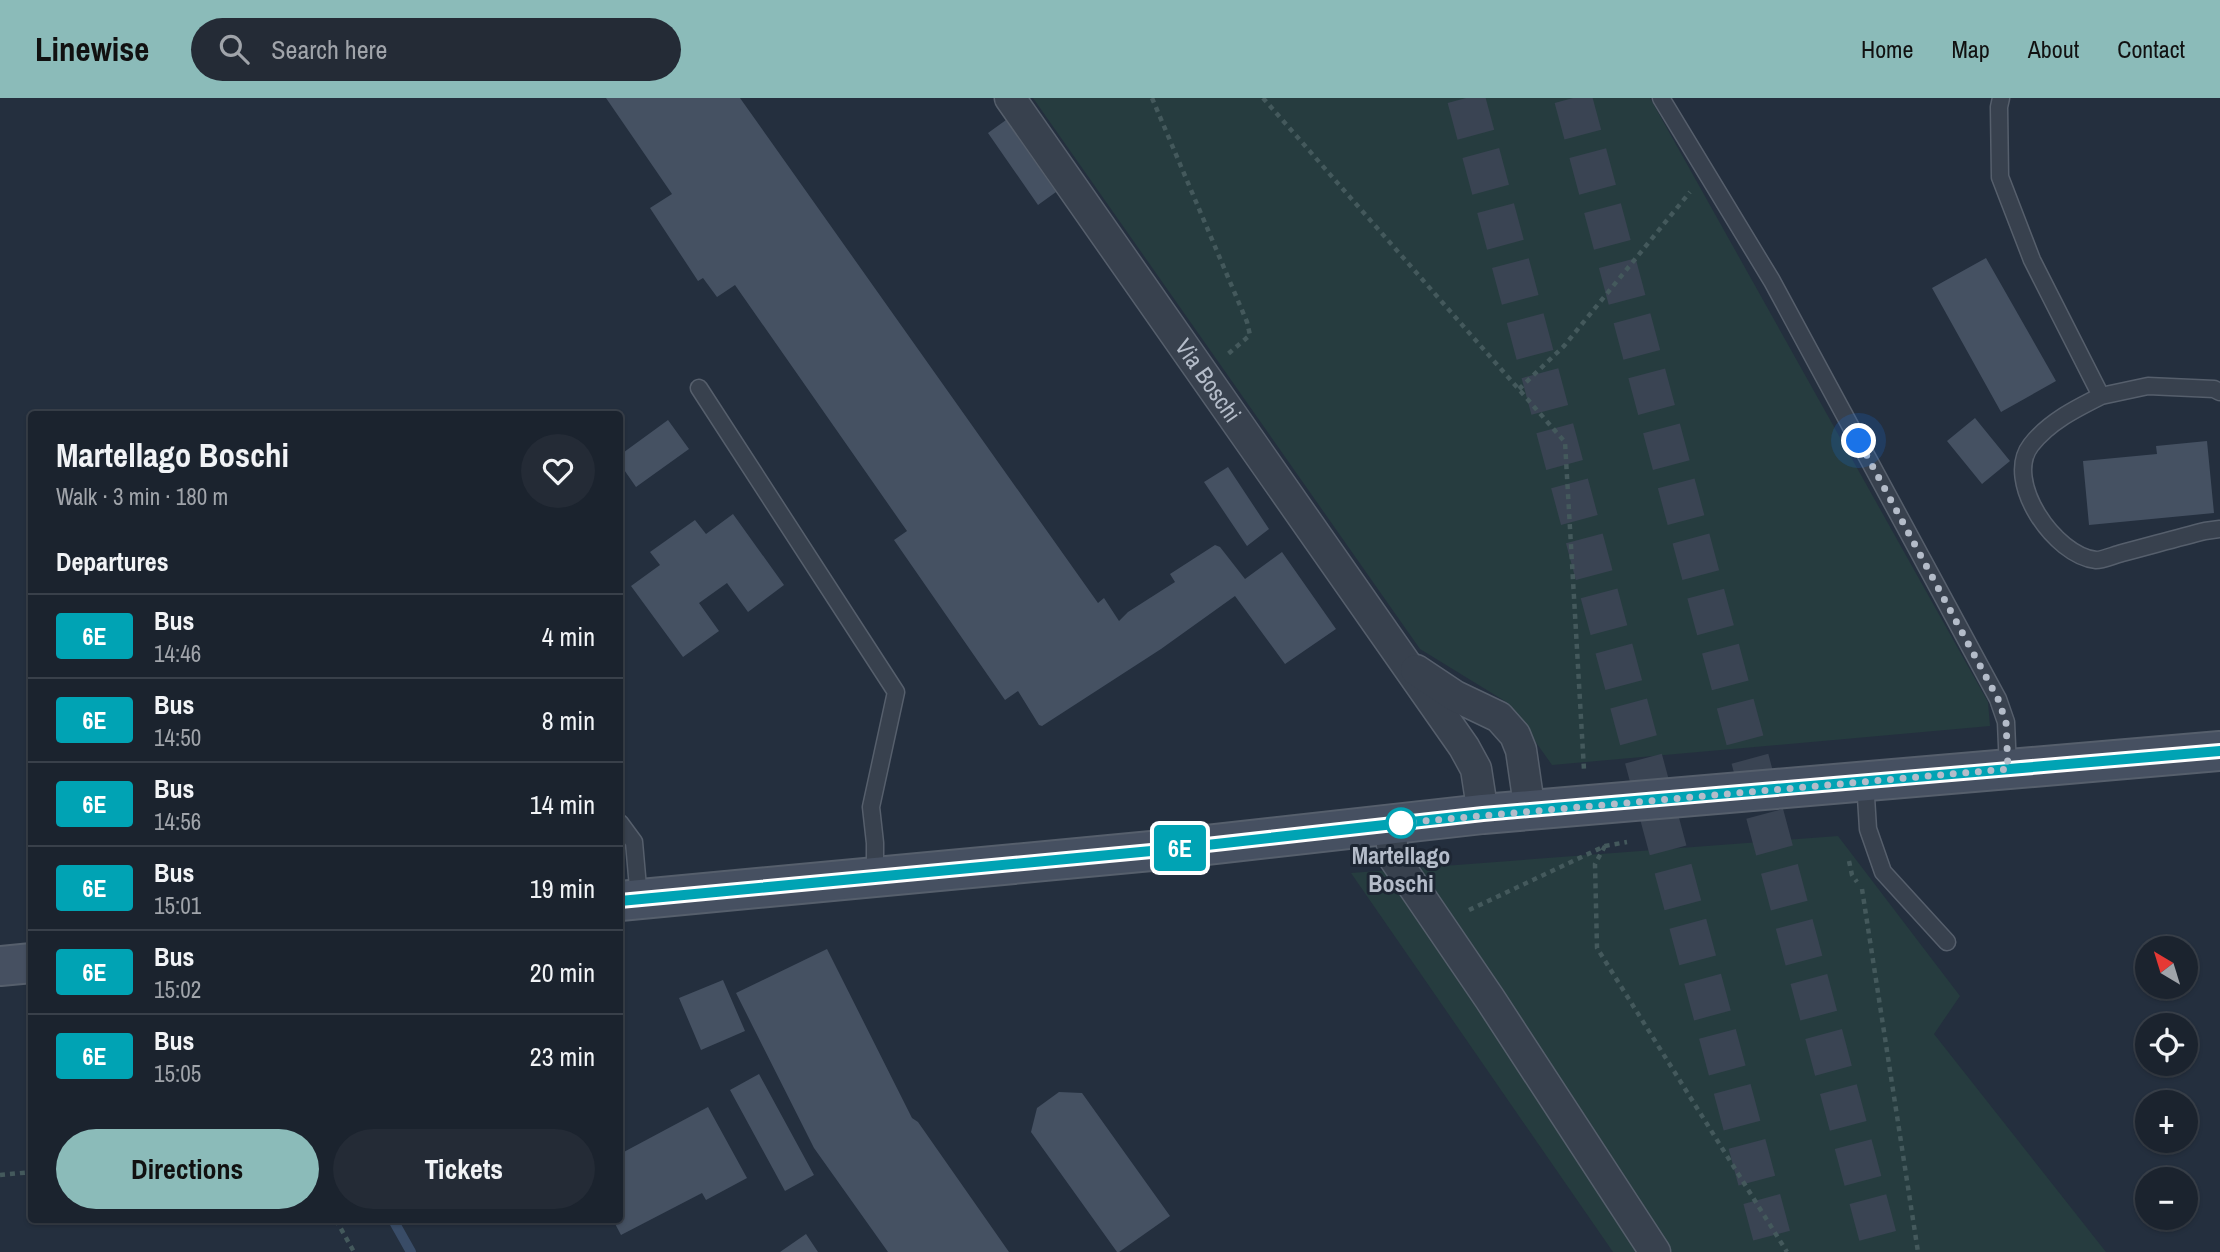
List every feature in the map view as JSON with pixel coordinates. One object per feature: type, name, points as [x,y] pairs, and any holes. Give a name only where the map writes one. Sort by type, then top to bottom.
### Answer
[{"type":"main road","points":[[629,900],[1162,850],[1483,814],[2220,751]]},
{"type":"main road","points":[[0,966],[28,962]]},
{"type":"street","name":"Via Boschi","points":[[1010,98],[1464,747],[1476,769],[1483,814]]},
{"type":"street","points":[[1407,664],[1455,696],[1499,717],[1515,735],[1521,750],[1530,811]]},
{"type":"street","points":[[1389,824],[1394,858],[1655,1252]]},
{"type":"lane","points":[[1661,98],[1772,281],[1998,699],[2006,722],[2008,769]]},
{"type":"lane","points":[[2001,98],[2000,177],[2032,260],[2101,396]]},
{"type":"lane","points":[[2220,392],[2214,389],[2148,386],[2101,396],[2060,417],[2029,447],[2022,473],[2032,505],[2048,531],[2071,551],[2097,560],[2220,529]]},
{"type":"lane","points":[[699,388],[896,692],[871,807],[875,876]]},
{"type":"lane","points":[[1865,781],[1868,829],[1883,872],[1947,942]]},
{"type":"lane","points":[[623,826],[634,842],[629,900]]},
{"type":"path","points":[[1153,98],[1247,322],[1250,335],[1204,375]]},
{"type":"path","points":[[1263,98],[1565,442],[1584,774]]},
{"type":"path","points":[[1519,389],[1564,346],[1707,173]]},
{"type":"path","points":[[1439,923],[1605,846],[1631,841]]},
{"type":"path","points":[[1605,846],[1595,864],[1597,948],[1787,1252]]},
{"type":"path","points":[[1848,854],[1852,875],[1863,890],[1918,1252]]},
{"type":"path","points":[[0,1175],[28,1172]]},
{"type":"path","points":[[338,1223],[354,1252]]},
{"type":"green space","points":[[1033,98],[1650,98],[1988,702],[1990,726],[1552,765],[1508,703],[1420,649]]},
{"type":"green space","points":[[1838,836],[1960,996],[1934,1034],[2106,1252],[1613,1252],[1351,873]]},
{"type":"building","points":[[606,98],[740,98],[1098,603],[1104,598],[1119,621],[1128,612],[1175,582],[1170,574],[1215,545],[1220,547],[1245,579],[1282,552],[1336,629],[1285,664],[1235,596],[1161,649],[1042,726],[1039,725],[1018,691],[1005,700],[894,540],[907,531],[735,285],[717,297],[703,278],[698,281],[650,208],[672,194]]},
{"type":"building","points":[[1006,120],[1056,192],[1038,205],[988,133]]},
{"type":"building","points":[[1986,258],[2056,381],[2001,412],[1932,288]]},
{"type":"building","points":[[1975,418],[2010,461],[1982,484],[1947,441]]},
{"type":"building","points":[[668,420],[689,449],[636,487],[623,468],[623,453]]},
{"type":"building","points":[[2207,441],[2214,513],[2089,525],[2083,461],[2157,454],[2156,446]]},
{"type":"building","points":[[1228,467],[1269,529],[1247,546],[1204,482]]},
{"type":"building","points":[[733,514],[784,585],[748,612],[727,583],[699,603],[719,631],[683,657],[631,586],[660,565],[650,552],[695,520],[706,534]]},
{"type":"building","points":[[827,949],[912,1118],[918,1122],[1009,1252],[888,1252],[814,1148],[736,993]]},
{"type":"building","points":[[723,980],[745,1031],[701,1050],[679,998]]},
{"type":"building","points":[[759,1074],[814,1175],[785,1191],[730,1090]]},
{"type":"building","points":[[1059,1092],[1082,1093],[1170,1216],[1119,1252],[1031,1132],[1037,1108]]},
{"type":"building","points":[[708,1107],[747,1178],[706,1200],[702,1193],[621,1235],[615,1223],[623,1223],[623,1152]]},
{"type":"building","points":[[806,1234],[818,1252],[780,1252]]},
{"type":"waterway","points":[[395,1223],[411,1252]]},
{"type":"tunnel","points":[[1466,98],[1776,1252]]},
{"type":"tunnel","points":[[1573,98],[1882,1252]]},
{"type":"bus line","name":"6E","points":[[623,901],[1162,850],[1483,814],[2220,751]]},
{"type":"place","name":"Martellago Boschi","points":[[1401,823]]},
{"type":"route","points":[[1401,823],[2008,769],[2006,722],[1998,699],[1859,441]]}]
